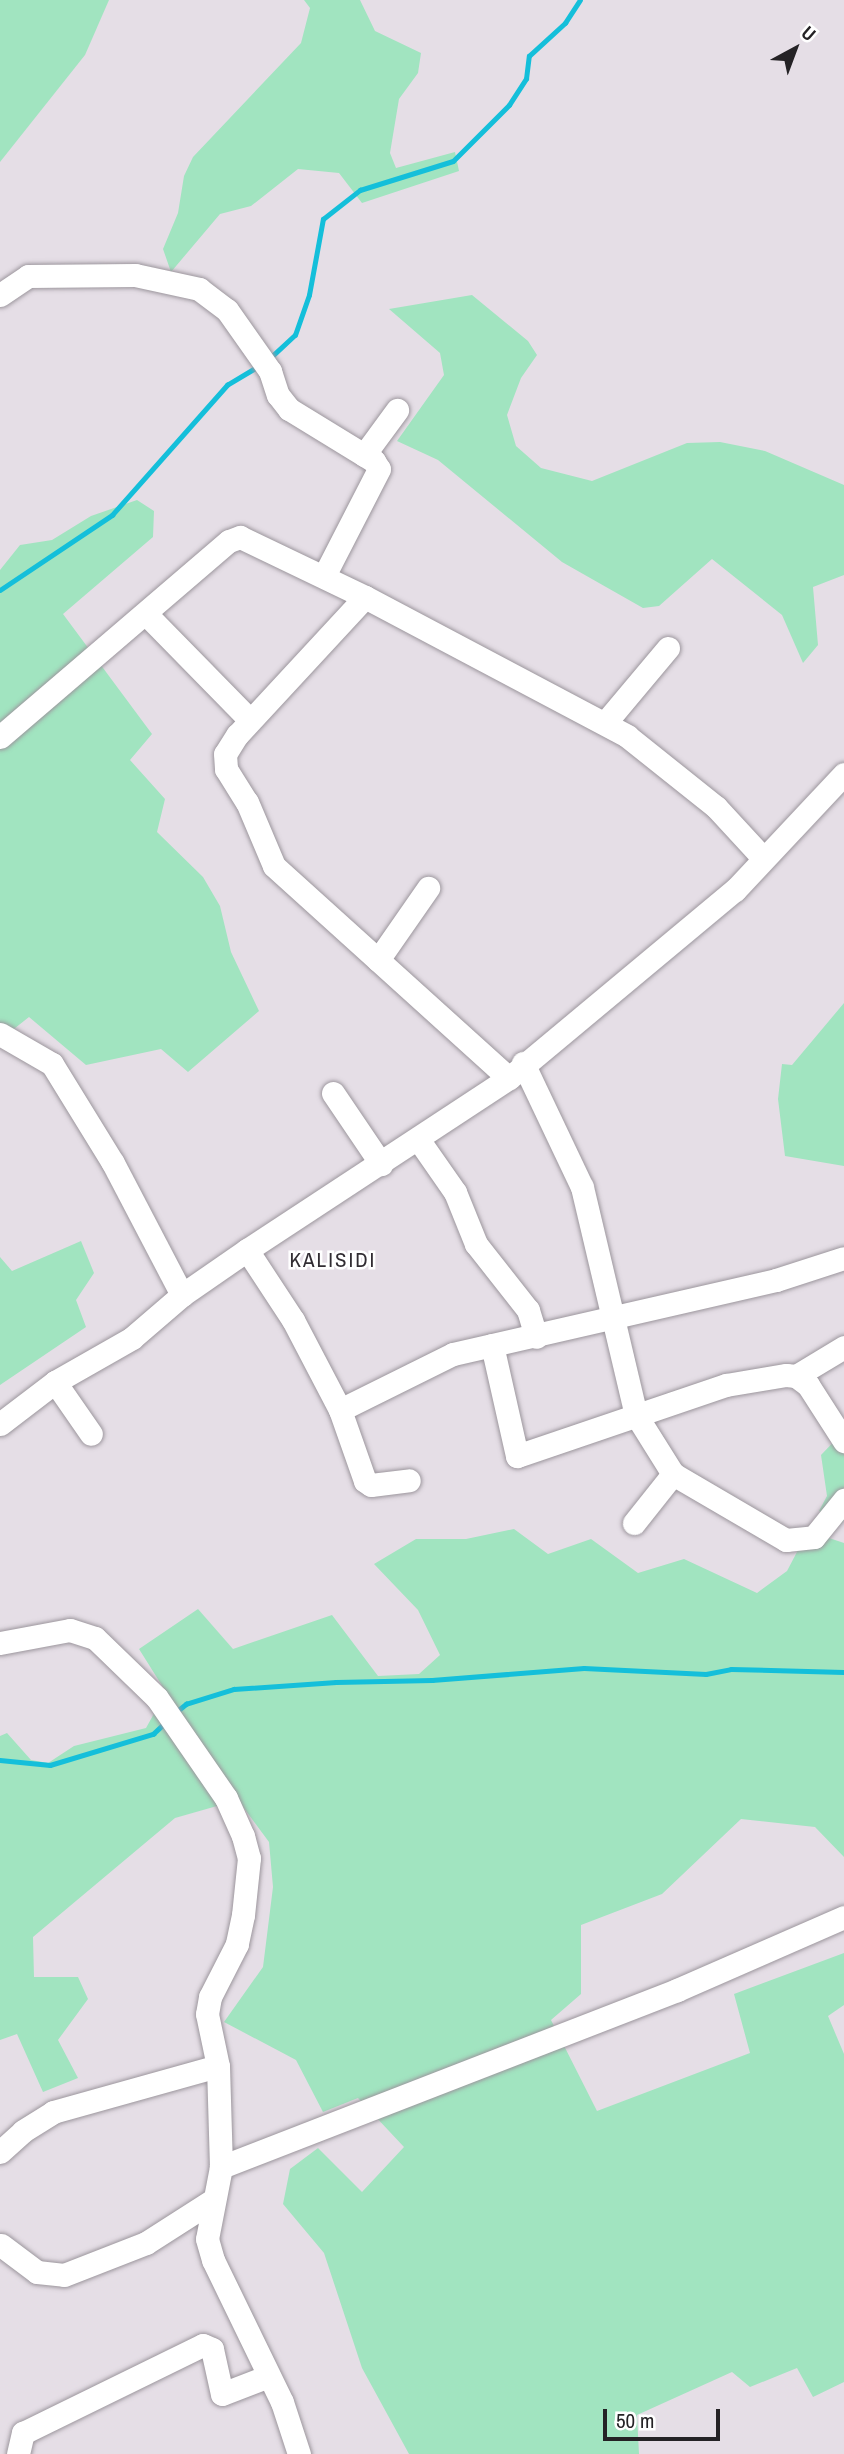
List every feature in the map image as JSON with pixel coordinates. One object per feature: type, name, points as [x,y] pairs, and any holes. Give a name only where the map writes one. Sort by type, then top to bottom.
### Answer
[{"type":"street","points":[[0,295],[18,279],[42,274],[135,275],[199,289],[227,310],[263,362],[278,395],[294,414],[364,455],[377,466],[378,475],[324,576]]},
{"type":"street","points":[[364,455],[397,410]]},
{"type":"street","points":[[0,737],[147,615],[234,537],[254,540],[605,723],[680,776],[763,858]]},
{"type":"street","points":[[365,597],[250,720],[224,760],[254,815],[269,860],[378,960],[516,1070],[582,1187],[609,1315],[636,1415],[673,1474],[786,1540],[814,1536],[844,1500]]},
{"type":"street","points":[[147,615],[250,720]]},
{"type":"street","points":[[605,723],[668,648]]},
{"type":"street","points":[[0,1424],[55,1382],[132,1338],[182,1295],[381,1164],[516,1070],[663,954],[735,890],[844,774]]},
{"type":"street","points":[[378,960],[428,888]]},
{"type":"street","points":[[0,1034],[52,1064],[113,1163],[182,1295]]},
{"type":"street","points":[[333,1093],[381,1164]]},
{"type":"street","points":[[418,1139],[455,1192],[476,1244],[528,1310],[536,1337]]},
{"type":"street","points":[[247,1250],[293,1320],[340,1410],[365,1481],[371,1485],[409,1480]]},
{"type":"street","points":[[340,1410],[453,1354],[536,1337],[609,1315],[776,1280],[844,1258]]},
{"type":"street","points":[[492,1345],[517,1456],[726,1385],[796,1376],[844,1347]]},
{"type":"street","points":[[796,1376],[808,1385],[844,1441]]},
{"type":"street","points":[[55,1382],[91,1434]]},
{"type":"street","points":[[634,1523],[673,1474]]},
{"type":"street","points":[[0,1643],[80,1631],[95,1638],[157,1698],[226,1798],[249,1858],[237,1944],[210,1997],[207,2014],[218,2066],[221,2167],[211,2202],[209,2251],[269,2376],[299,2454]]},
{"type":"street","points":[[221,2167],[677,1990],[844,1917]]},
{"type":"street","points":[[0,2152],[23,2131],[54,2112],[218,2066]]},
{"type":"street","points":[[0,2244],[37,2272],[64,2275],[146,2243],[211,2202]]},
{"type":"street","points":[[18,2454],[23,2433],[203,2345],[212,2349],[222,2394],[269,2376]]},
{"type":"green space","points":[[0,0],[109,0],[85,55],[0,162]]},
{"type":"green space","points":[[304,0],[360,0],[375,31],[421,53],[418,73],[399,99],[390,153],[396,168],[455,152],[459,171],[362,203],[339,173],[298,169],[251,206],[220,214],[171,272],[163,249],[178,213],[184,176],[193,157],[301,43],[310,8]]},
{"type":"green space","points":[[472,295],[528,341],[537,355],[521,378],[507,415],[516,446],[541,468],[592,481],[687,443],[720,442],[765,451],[844,485],[844,575],[813,587],[818,645],[803,663],[782,615],[712,559],[659,606],[643,608],[562,562],[438,460],[397,441],[444,375],[440,353],[389,309]]},
{"type":"green space","points":[[137,500],[154,511],[153,537],[63,614],[152,734],[130,760],[165,799],[157,832],[203,877],[220,906],[231,952],[259,1011],[188,1072],[161,1049],[86,1065],[29,1017],[0,1040],[0,570],[20,545],[52,540],[91,516]]},
{"type":"green space","points":[[844,1003],[844,1166],[785,1156],[778,1099],[782,1064],[792,1065]]},
{"type":"green space","points":[[81,1241],[94,1273],[76,1300],[86,1327],[0,1385],[0,1257],[12,1271]]},
{"type":"green space","points":[[844,1431],[844,1520],[841,1524],[819,1511],[827,1496],[821,1455]]},
{"type":"green space","points":[[514,1529],[548,1554],[591,1539],[638,1573],[684,1559],[757,1593],[787,1571],[808,1531],[844,1543],[844,1857],[815,1827],[741,1819],[662,1894],[581,1925],[581,1994],[551,2020],[597,2111],[750,2053],[734,1994],[844,1953],[844,2005],[828,2016],[844,2054],[844,2382],[813,2397],[797,2368],[750,2387],[732,2372],[637,2415],[639,2454],[409,2454],[362,2368],[324,2253],[283,2204],[290,2169],[318,2148],[362,2192],[404,2147],[358,2098],[323,2112],[296,2060],[224,2022],[263,1967],[273,1887],[269,1842],[238,1800],[175,1818],[33,1937],[34,1977],[78,1977],[88,1999],[58,2040],[78,2078],[43,2092],[17,2034],[0,2040],[0,1736],[7,1733],[31,1760],[48,1763],[74,1746],[146,1728],[166,1692],[139,1649],[198,1609],[233,1649],[332,1615],[378,1676],[419,1674],[440,1655],[418,1610],[374,1564],[416,1539],[466,1539]]},
{"type":"waterway","points":[[269,359],[295,335],[309,295],[323,219],[360,190],[453,161],[509,105],[526,79],[529,56],[565,23],[580,0]]},
{"type":"waterway","points":[[0,590],[112,515],[227,385],[259,366]]},
{"type":"waterway","points":[[176,1712],[186,1704],[234,1689],[336,1682],[432,1680],[584,1668],[706,1674],[731,1669],[844,1672]]},
{"type":"waterway","points":[[0,1760],[50,1765],[153,1734],[165,1723]]},
{"type":"district","name":"KALISIDI","points":[[333,1260]]}]
